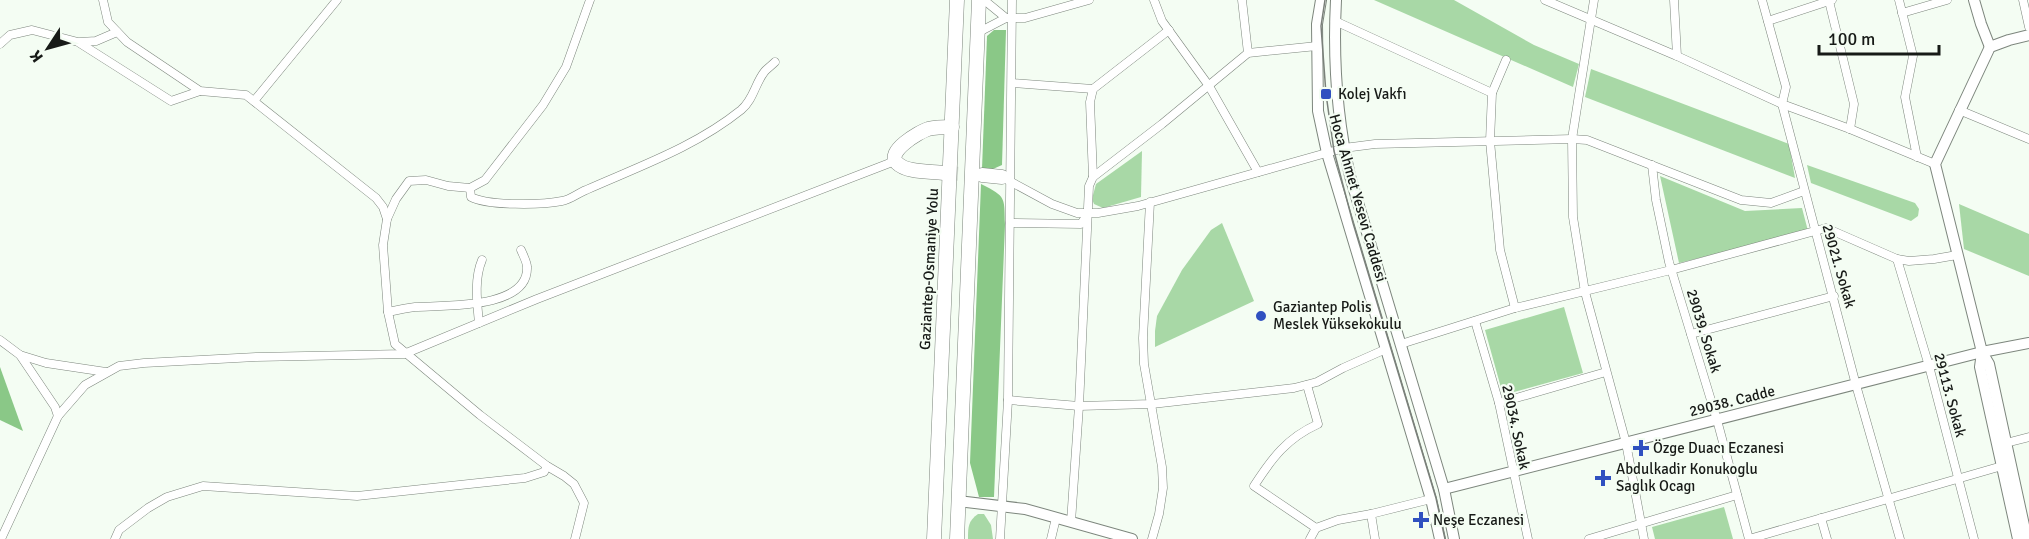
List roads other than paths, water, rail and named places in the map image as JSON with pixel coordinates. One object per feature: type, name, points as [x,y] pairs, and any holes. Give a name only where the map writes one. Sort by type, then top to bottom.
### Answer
[{"type":"highway","name":"Gaziantep-Osmaniye Yolu","points":[[934,539],[957,0]]},
{"type":"highway","points":[[957,539],[979,0]]},
{"type":"highway","points":[[944,173],[906,168],[895,161],[897,151],[918,133],[928,129],[952,127]]},
{"type":"highway","points":[[982,175],[1006,179]]},
{"type":"street","points":[[103,0],[108,22],[127,42],[200,91]]},
{"type":"street","points":[[254,101],[337,0]]},
{"type":"street","points":[[575,539],[584,503],[574,484],[547,466],[404,354],[395,344],[388,312],[383,245],[387,219],[396,199],[410,181],[426,180],[448,186],[470,188],[485,180],[543,105],[566,67],[590,0]]},
{"type":"street","points":[[984,0],[1009,18]]},
{"type":"street","points":[[1000,539],[1008,400],[1010,223],[1006,179],[1012,83],[1009,18],[1012,0]]},
{"type":"street","points":[[977,33],[1009,18],[1041,14],[1089,0]]},
{"type":"street","points":[[1154,0],[1162,21],[1209,86],[1258,172]]},
{"type":"street","points":[[1242,0],[1248,53]]},
{"type":"street","name":"Hoca Ahmet Yesevi Caddesi","points":[[1321,0],[1317,24],[1318,111],[1327,153],[1431,499],[1440,539]]},
{"type":"street","name":"Hoca Ahmet Yesevi Caddesi","points":[[1336,0],[1335,56],[1344,148],[1444,489],[1454,539]]},
{"type":"street","points":[[1545,0],[1782,104],[1935,164]]},
{"type":"street","points":[[1594,0],[1572,139],[1573,217],[1585,292],[1626,443],[1644,539]]},
{"type":"street","points":[[1674,0],[1677,56]]},
{"type":"street","name":"29021. Sokak","points":[[1761,0],[1786,87],[1782,104],[1804,191],[1900,539]]},
{"type":"street","points":[[1899,0],[1913,56],[1905,97],[1917,157]]},
{"type":"street","points":[[1902,13],[1947,0]]},
{"type":"street","points":[[1974,0],[1990,47]]},
{"type":"street","points":[[2023,0],[2029,27]]},
{"type":"street","points":[[1768,21],[1831,1],[1854,104],[1850,129]]},
{"type":"street","points":[[1335,21],[1492,93]]},
{"type":"street","points":[[0,44],[10,35],[32,30],[78,42],[171,101],[200,91],[246,95],[376,198],[383,207],[387,219]]},
{"type":"street","points":[[1071,522],[1089,186],[1093,177],[1090,102],[1093,89],[1168,30]]},
{"type":"street","points":[[78,42],[96,41],[117,32]]},
{"type":"street","points":[[2027,539],[1989,364],[1982,352],[1935,164],[1990,47],[2029,35]]},
{"type":"street","points":[[1093,177],[1248,53],[1317,46]]},
{"type":"street","points":[[1506,60],[1492,93],[1490,141],[1500,250],[1515,308]]},
{"type":"street","points":[[470,188],[471,196],[478,201],[520,204],[564,201],[645,166],[695,141],[742,109],[753,97],[764,72],[776,62]]},
{"type":"street","points":[[1012,83],[1093,89]]},
{"type":"street","points":[[1959,110],[2029,139]]},
{"type":"street","points":[[1006,179],[1060,207],[1077,213],[1098,213],[1150,202],[1344,148],[1375,144],[1572,139],[1587,140],[1741,200],[1771,203],[1804,191]]},
{"type":"street","points":[[1,539],[58,416],[85,385],[119,366],[256,357],[404,354],[895,161]]},
{"type":"street","name":"29039. Sokak","points":[[1652,165],[1656,200],[1671,270],[1717,420],[1749,539]]},
{"type":"street","points":[[1150,202],[1143,338],[1144,364],[1162,467],[1163,488],[1152,539]]},
{"type":"street","points":[[1010,223],[1081,224],[1088,213]]},
{"type":"street","points":[[1401,344],[1515,308],[1671,270],[1826,228],[1897,259],[1909,261],[1957,255]]},
{"type":"street","points":[[388,312],[478,304],[504,296],[521,285],[527,267],[521,250]]},
{"type":"street","name":"29113. Sokak","points":[[1897,259],[1929,366],[1974,539]]},
{"type":"street","points":[[479,323],[478,269],[482,260]]},
{"type":"street","points":[[1691,334],[1834,296]]},
{"type":"street","name":"29034. Sokak","points":[[1475,321],[1499,403],[1528,539]]},
{"type":"street","points":[[0,340],[20,355],[55,406],[58,416]]},
{"type":"street","name":"29038. Cadde","points":[[1444,489],[1982,352],[2029,343]]},
{"type":"street","points":[[1008,400],[1079,406],[1152,404],[1294,388],[1317,382],[1386,349]]},
{"type":"street","points":[[1982,352],[1980,367],[2018,539]]},
{"type":"street","points":[[20,355],[46,363],[108,372]]},
{"type":"street","points":[[1499,403],[1606,372]]},
{"type":"street","points":[[1307,385],[1317,424],[1287,442],[1269,462],[1254,486],[1316,528]]},
{"type":"street","points":[[2006,443],[2029,437]]},
{"type":"street","points":[[115,539],[119,530],[148,508],[167,497],[203,486],[357,496],[525,478],[544,472],[547,466]]},
{"type":"street","points":[[1749,539],[2002,466]]},
{"type":"street","points":[[1589,539],[1737,495]]},
{"type":"street","points":[[1310,539],[1316,528],[1338,520],[1431,499]]},
{"type":"street","points":[[958,501],[1024,510],[1132,539]]},
{"type":"street","points":[[1371,514],[1375,539]]},
{"type":"street","points":[[1051,539],[1056,518]]},
{"type":"street","points":[[1821,518],[1827,539]]},
{"type":"tunnel","points":[[944,173],[982,175]]},
{"type":"tram line","points":[[1325,0],[1321,26],[1326,94],[1334,151],[1353,223],[1436,498],[1445,539]]},
{"type":"place","name":"Kolej Vakfı","points":[[1326,94]]},
{"type":"place","name":"Gaziantep Polis Meslek Yüksekokulu","points":[[1261,316]]},
{"type":"place","name":"Özge Duacı Eczanesi","points":[[1641,448]]},
{"type":"place","name":"Abdulkadir Konukoglu Saglık Ocagı","points":[[1603,478]]},
{"type":"place","name":"Neşe Eczanesi","points":[[1421,520]]}]
